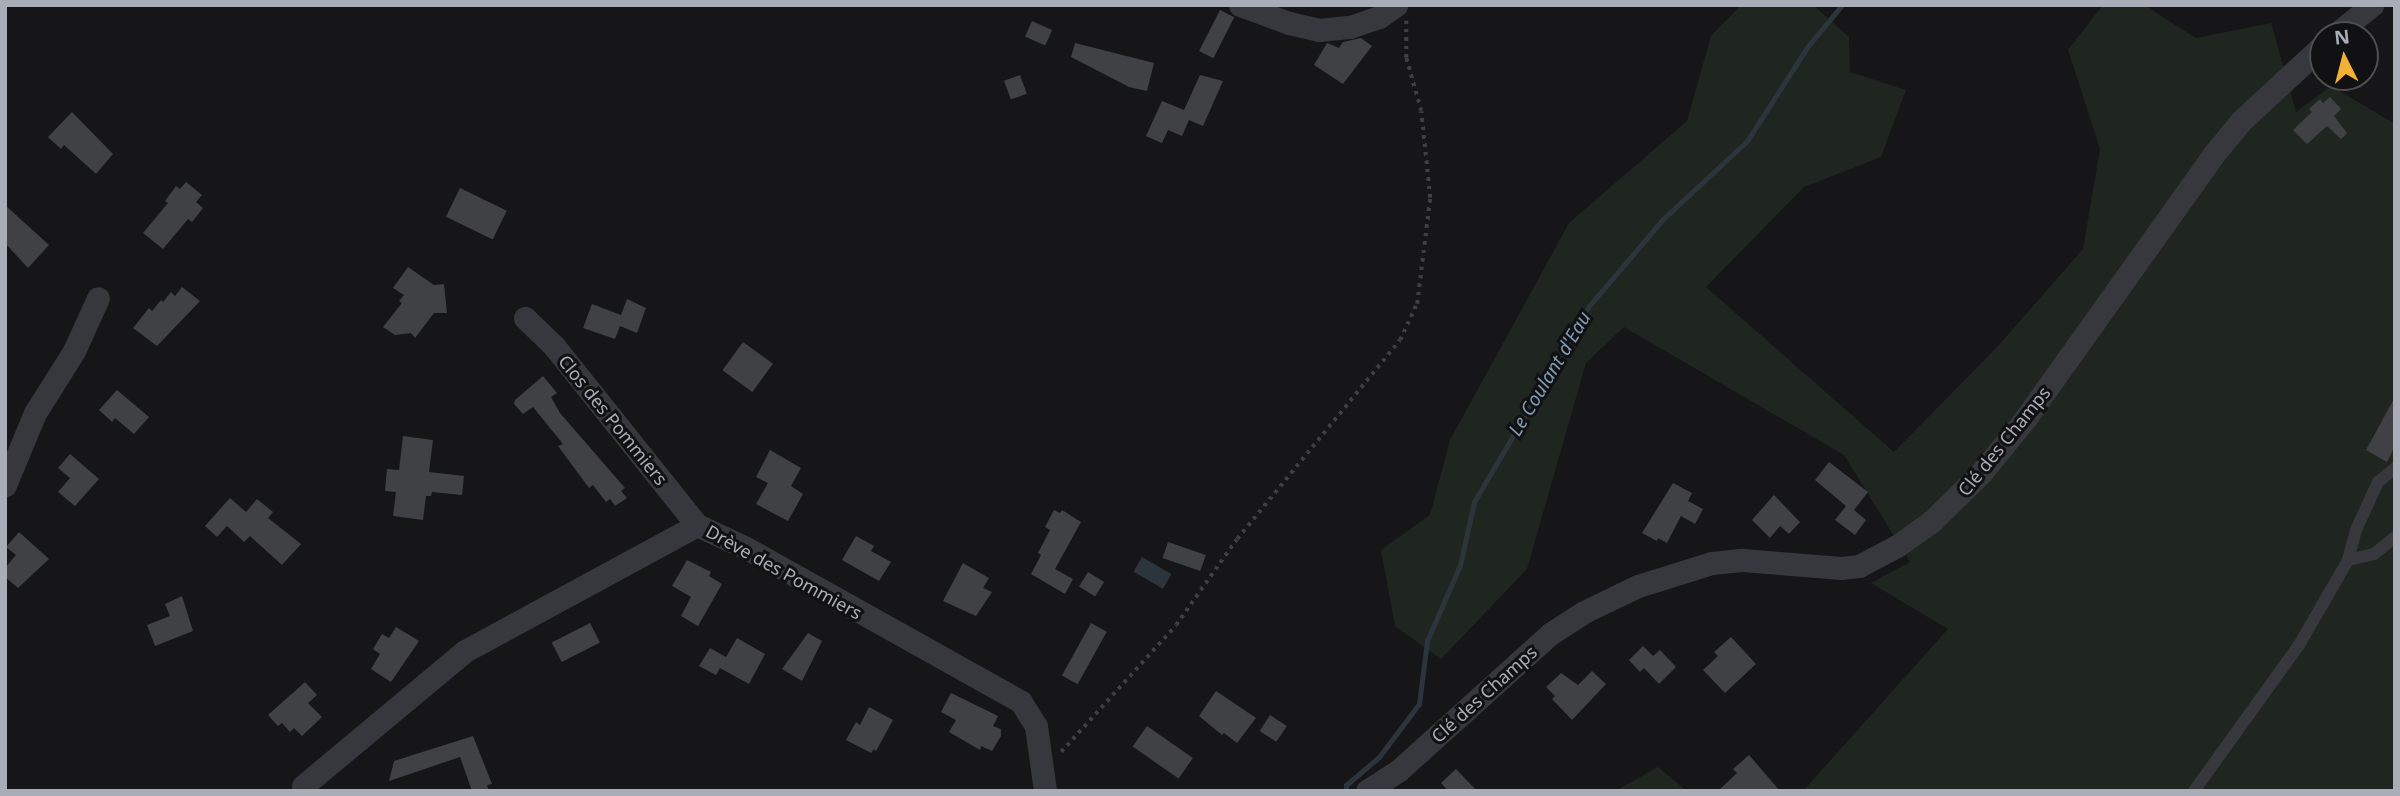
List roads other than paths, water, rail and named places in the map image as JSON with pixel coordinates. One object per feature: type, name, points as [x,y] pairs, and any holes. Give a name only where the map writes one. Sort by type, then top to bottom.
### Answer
[{"type":"street","points":[[1240,5],[1289,23],[1320,30],[1350,27],[1399,10]]},
{"type":"street","points":[[2352,21],[2372,5]]},
{"type":"street","name":"Clé des Champs","points":[[1367,791],[1398,771],[1550,634],[1584,612],[1638,586],[1712,562],[1743,560],[1840,568],[1859,566],[1897,546],[1932,521],[1981,472],[2025,419],[2214,153],[2241,121],[2309,58]]},
{"type":"street","points":[[5,485],[35,413],[74,351],[99,298]]},
{"type":"street","name":"Clos des Pommiers","points":[[525,318],[554,346],[697,524]]},
{"type":"street","name":"Drève des Pommiers","points":[[303,786],[471,646],[697,524],[746,548],[1021,702],[1035,726],[1044,781]]},
{"type":"lane","points":[[2194,791],[2299,645],[2348,560],[2356,530],[2378,482],[2395,468]]},
{"type":"lane","points":[[2348,560],[2374,554],[2395,537]]},
{"type":"waterway","name":"Le Coulant d'Eau","points":[[1346,791],[1346,785],[1379,757],[1419,704],[1427,641],[1460,565],[1474,502],[1589,306],[1663,219],[1747,141],[1808,46],[1842,5]]}]
